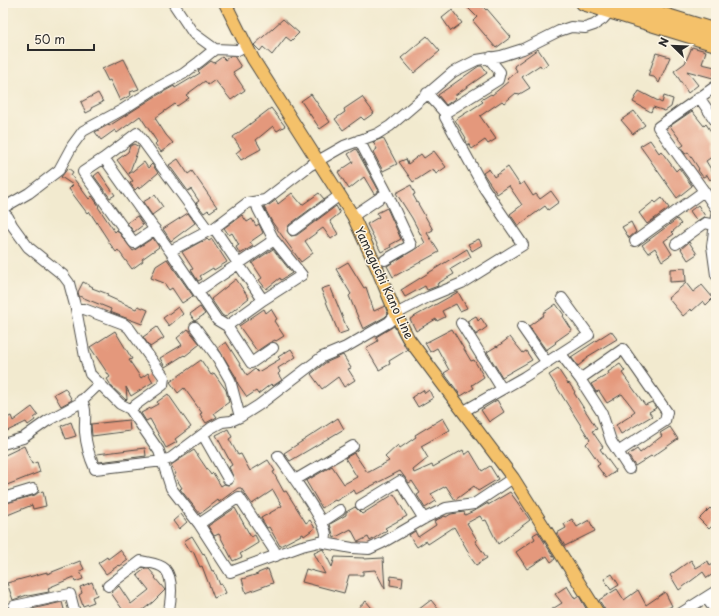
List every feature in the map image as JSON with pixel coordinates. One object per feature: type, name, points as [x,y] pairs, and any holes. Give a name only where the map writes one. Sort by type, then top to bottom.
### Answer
[{"type":"highway","points":[[583,3],[614,7],[716,44]]},
{"type":"highway","points":[[625,3],[716,30]]},
{"type":"main road","name":"Yamaguchi Kano Line","points":[[225,3],[253,59],[353,216],[378,268],[396,314],[408,338],[513,478],[598,613]]},
{"type":"street","points":[[174,3],[193,33],[215,49],[238,50],[246,45]]},
{"type":"street","points":[[170,251],[211,229],[247,203],[265,200],[309,166],[319,162],[344,146],[377,134],[390,126],[427,93],[454,72],[477,60],[501,56],[523,49],[559,30],[584,28],[594,25],[603,19],[614,7]]},
{"type":"street","points":[[3,208],[29,193],[59,170],[72,146],[83,131],[183,74],[215,49]]},
{"type":"street","points":[[445,113],[498,80],[500,72],[491,61],[491,57]]},
{"type":"street","points":[[716,86],[658,127],[716,209]]},
{"type":"street","points":[[81,400],[85,408],[84,432],[95,469],[163,461],[171,458],[222,422],[231,421],[240,417],[259,405],[322,357],[346,346],[389,322],[396,314],[428,297],[462,283],[522,245],[484,188],[445,117],[445,113],[427,93]]},
{"type":"street","points":[[699,97],[716,122]]},
{"type":"street","points":[[155,229],[134,244],[83,172],[137,133],[239,264],[263,300]]},
{"type":"street","points":[[359,140],[387,193],[411,245],[384,260]]},
{"type":"street","points":[[104,158],[155,229],[217,320],[227,326],[251,363],[273,348]]},
{"type":"street","points":[[635,241],[704,191]]},
{"type":"street","points":[[353,216],[387,193]]},
{"type":"street","points":[[293,230],[340,195]]},
{"type":"street","points":[[227,326],[263,300],[302,275],[274,240],[256,202]]},
{"type":"street","points":[[3,212],[28,247],[63,275],[69,283],[90,374],[120,404],[130,409],[159,451],[171,488],[199,524],[230,572],[319,542],[352,548],[369,549],[424,518],[446,508],[474,504],[513,478]]},
{"type":"street","points":[[676,244],[705,223],[715,220],[712,246],[716,275]]},
{"type":"street","points":[[198,291],[274,240]]},
{"type":"street","points":[[464,411],[547,363],[589,335],[562,298]]},
{"type":"street","points":[[76,310],[84,309],[124,324],[129,328],[164,377],[163,385],[130,409]]},
{"type":"street","points":[[461,323],[502,389]]},
{"type":"street","points":[[195,327],[217,357],[230,380],[240,417]]},
{"type":"street","points":[[522,327],[547,363]]},
{"type":"street","points":[[580,379],[623,349],[666,412],[665,420],[618,452]]},
{"type":"street","points":[[561,354],[580,379],[602,413],[611,441],[629,469]]},
{"type":"street","points":[[3,444],[23,438],[46,421],[78,404],[99,384]]},
{"type":"street","points":[[203,435],[228,479]]},
{"type":"street","points":[[295,480],[352,446]]},
{"type":"street","points":[[278,456],[322,522],[326,533],[325,543]]},
{"type":"street","points":[[361,505],[400,481],[424,518]]},
{"type":"street","points":[[3,498],[33,489]]},
{"type":"street","points":[[199,524],[237,493],[274,550],[276,556]]},
{"type":"street","points":[[322,522],[340,510]]},
{"type":"street","points":[[108,586],[141,561],[155,564],[165,569],[171,582],[169,610],[165,613]]},
{"type":"street","points":[[681,613],[716,591]]},
{"type":"street","points":[[14,606],[70,594],[75,613]]},
{"type":"street","points":[[706,598],[716,611]]},
{"type":"building","points":[[463,3],[479,3],[486,10],[487,9],[511,37],[496,48],[473,21],[477,17]]},
{"type":"building","points":[[452,10],[462,23],[451,31],[442,18]]},
{"type":"building","points":[[283,19],[299,33],[291,41],[286,37],[272,55],[263,47],[260,51],[254,45]]},
{"type":"building","points":[[427,36],[440,51],[414,73],[401,58]]},
{"type":"building","points":[[692,47],[706,51],[702,64],[715,67],[713,78],[687,71],[698,85],[688,93],[674,71],[685,63]]},
{"type":"building","points":[[538,49],[548,64],[542,68],[540,65],[522,77],[530,88],[518,95],[516,93],[504,103],[502,101],[480,116],[496,139],[488,144],[485,140],[472,149],[455,120],[483,102],[481,100],[491,94],[492,95],[509,81],[507,79],[517,71],[514,66]]},
{"type":"building","points":[[656,53],[670,57],[659,83],[654,77],[648,76]]},
{"type":"building","points":[[230,56],[234,56],[241,67],[233,72],[245,90],[231,100],[215,80],[208,85],[205,81],[186,95],[189,98],[177,106],[175,104],[155,118],[173,143],[161,152],[155,144],[157,142],[140,116],[117,133],[115,130],[101,140],[95,132],[108,125],[109,126],[156,96],[174,86],[175,88],[200,73],[198,71],[211,61],[214,63],[222,57],[225,60]]},
{"type":"building","points":[[124,59],[139,89],[130,92],[131,95],[120,101],[110,80],[108,81],[102,69]]},
{"type":"building","points":[[479,66],[482,66],[487,73],[454,96],[456,98],[446,105],[438,95]]},
{"type":"building","points":[[639,91],[662,103],[664,96],[673,99],[671,107],[665,111],[653,107],[651,112],[633,102]]},
{"type":"building","points":[[98,93],[103,102],[91,108],[92,110],[86,113],[81,102]]},
{"type":"building","points":[[311,94],[330,122],[320,129],[301,101]]},
{"type":"building","points":[[362,97],[374,113],[364,120],[361,117],[343,130],[335,119],[345,112],[344,109]]},
{"type":"building","points":[[271,108],[285,126],[277,131],[273,126],[256,140],[261,149],[241,160],[236,153],[241,149],[233,137]]},
{"type":"building","points":[[634,111],[645,125],[633,134],[621,120]]},
{"type":"building","points":[[692,111],[704,126],[706,124],[716,139],[716,154],[706,161],[715,176],[710,180],[707,175],[703,177],[688,152],[685,154],[681,147],[684,145],[670,126]]},
{"type":"building","points":[[383,138],[397,164],[383,171],[373,152],[377,149],[373,142]]},
{"type":"building","points":[[650,140],[659,153],[661,151],[676,171],[679,168],[692,186],[677,198],[640,146]]},
{"type":"building","points":[[134,144],[139,147],[129,174],[144,162],[148,168],[152,164],[158,173],[139,189],[138,187],[135,190],[130,183],[133,181],[117,160],[128,152],[130,146]]},
{"type":"building","points":[[356,149],[379,191],[374,194],[364,177],[349,189],[338,172],[353,162],[348,154]]},
{"type":"building","points":[[434,151],[446,167],[436,174],[433,169],[413,182],[399,162],[406,159],[408,164],[421,154],[424,158]]},
{"type":"building","points":[[178,159],[188,174],[192,171],[217,207],[210,212],[208,210],[204,213],[196,203],[199,201],[191,189],[188,191],[169,165]]},
{"type":"building","points":[[508,167],[520,185],[524,182],[533,196],[536,194],[540,199],[551,191],[559,202],[548,210],[545,206],[518,226],[510,214],[522,205],[509,186],[497,194],[483,173],[489,169],[494,177]]},
{"type":"building","points":[[68,168],[73,172],[71,175],[89,199],[92,196],[115,232],[117,230],[133,251],[153,238],[159,247],[142,259],[143,261],[132,269],[118,250],[116,252],[89,211],[87,213],[69,189],[73,185],[61,177]]},
{"type":"building","points":[[99,172],[115,195],[110,198],[94,176]]},
{"type":"building","points":[[411,185],[415,194],[413,195],[433,230],[427,233],[439,252],[393,277],[387,266],[425,243],[412,218],[396,193]]},
{"type":"building","points":[[292,193],[302,205],[319,193],[324,199],[289,225],[287,231],[291,236],[297,235],[336,206],[340,213],[330,221],[338,234],[331,239],[323,228],[305,241],[313,253],[301,262],[272,222],[264,207],[276,200],[278,204]]},
{"type":"building","points":[[155,195],[163,207],[152,215],[143,202]]},
{"type":"building","points":[[662,198],[669,208],[647,224],[639,213],[654,201],[656,203]]},
{"type":"building","points":[[698,205],[705,216],[697,221],[690,211]]},
{"type":"building","points":[[387,208],[401,239],[390,245],[391,247],[381,252],[367,224],[379,217],[377,213]]},
{"type":"building","points":[[188,213],[195,223],[171,241],[163,229]]},
{"type":"building","points":[[242,215],[247,222],[252,219],[256,226],[259,224],[263,233],[250,242],[253,246],[240,254],[236,247],[239,245],[232,233],[229,235],[224,228]]},
{"type":"building","points":[[137,216],[143,225],[134,232],[127,223]]},
{"type":"building","points":[[677,219],[681,224],[672,232],[674,234],[664,241],[672,254],[662,261],[655,248],[648,253],[642,245]]},
{"type":"building","points":[[631,222],[636,232],[629,238],[622,227]]},
{"type":"building","points":[[207,239],[209,241],[212,239],[227,262],[200,276],[202,279],[198,281],[191,270],[193,269],[182,252]]},
{"type":"building","points":[[479,239],[482,245],[472,251],[468,244]]},
{"type":"building","points":[[689,242],[697,254],[688,260],[681,249]]},
{"type":"building","points":[[273,249],[292,273],[281,280],[280,278],[266,289],[259,280],[262,278],[252,263]]},
{"type":"building","points":[[467,249],[471,257],[451,269],[454,274],[437,284],[438,286],[427,290],[425,286],[405,297],[401,290]]},
{"type":"building","points":[[167,259],[193,296],[182,303],[172,288],[169,290],[164,283],[151,278],[156,266]]},
{"type":"building","points":[[348,262],[364,288],[366,287],[374,311],[385,306],[388,314],[363,329],[349,296],[351,294],[336,269]]},
{"type":"building","points":[[685,268],[686,281],[670,282],[670,269]]},
{"type":"building","points":[[236,279],[249,298],[225,317],[211,299]]},
{"type":"building","points":[[83,282],[93,287],[92,288],[108,294],[107,296],[136,309],[138,306],[148,310],[142,324],[110,312],[111,309],[79,296],[78,292]]},
{"type":"building","points":[[686,283],[693,292],[702,285],[713,298],[706,305],[703,301],[692,311],[691,309],[683,316],[668,298]]},
{"type":"building","points":[[330,286],[348,331],[339,334],[321,289]]},
{"type":"building","points":[[458,292],[467,308],[460,311],[456,304],[442,311],[445,317],[437,321],[436,319],[416,331],[410,319]]},
{"type":"building","points":[[556,304],[572,330],[546,350],[529,326],[544,315],[543,313]]},
{"type":"building","points":[[178,307],[183,314],[169,326],[163,318]]},
{"type":"building","points":[[200,307],[205,314],[195,321],[190,314]]},
{"type":"building","points":[[264,309],[266,313],[271,309],[277,319],[274,321],[284,336],[257,351],[239,326]]},
{"type":"building","points":[[476,316],[478,321],[481,318],[487,327],[476,335],[467,321]]},
{"type":"building","points":[[394,326],[407,350],[389,361],[390,364],[379,370],[366,348],[378,341],[376,337]]},
{"type":"building","points":[[157,327],[164,338],[150,347],[143,337]]},
{"type":"building","points":[[188,329],[200,344],[185,356],[184,355],[165,367],[160,358],[182,345],[177,338]]},
{"type":"building","points":[[452,329],[471,361],[474,360],[484,377],[472,385],[474,388],[461,396],[444,373],[449,370],[437,348],[430,352],[425,343]]},
{"type":"building","points":[[115,331],[132,359],[129,360],[141,378],[148,373],[153,382],[131,396],[126,387],[126,400],[112,387],[107,379],[110,377],[90,347]]},
{"type":"building","points":[[611,331],[617,339],[587,357],[588,358],[578,366],[571,357]]},
{"type":"building","points":[[510,337],[523,353],[526,351],[532,360],[502,377],[487,352],[497,347]]},
{"type":"building","points":[[226,342],[247,375],[255,369],[258,372],[280,359],[278,357],[291,349],[296,357],[278,368],[280,372],[278,374],[282,380],[273,386],[271,384],[258,394],[256,391],[247,397],[218,348]]},
{"type":"building","points":[[343,355],[351,368],[348,369],[355,380],[344,387],[338,377],[322,389],[311,374],[325,363]]},
{"type":"building","points":[[201,360],[211,375],[214,373],[226,390],[229,402],[214,413],[217,417],[206,423],[200,414],[202,413],[184,388],[178,393],[170,382]]},
{"type":"building","points":[[620,364],[625,371],[622,373],[645,405],[652,402],[656,408],[649,412],[652,416],[621,434],[616,425],[632,415],[631,414],[635,411],[622,394],[607,403],[599,391],[596,392],[591,384],[609,374],[608,372]]},
{"type":"building","points":[[558,369],[575,392],[574,393],[597,429],[592,431],[603,447],[600,449],[616,471],[606,478],[597,466],[600,464],[586,444],[590,440],[549,375]]},
{"type":"building","points":[[65,388],[72,400],[61,406],[54,394]]},
{"type":"building","points":[[423,390],[425,393],[429,390],[433,398],[418,407],[412,397]]},
{"type":"building","points":[[168,394],[191,427],[175,439],[177,442],[166,448],[150,419],[146,421],[141,413],[158,404],[157,402]]},
{"type":"building","points":[[497,400],[504,412],[489,422],[481,410]]},
{"type":"building","points":[[32,407],[38,415],[34,418],[35,420],[28,425],[26,422],[3,433],[3,420],[11,416],[13,421]]},
{"type":"building","points":[[338,418],[344,429],[290,461],[284,453]]},
{"type":"building","points":[[443,418],[450,430],[421,446],[428,458],[413,470],[414,473],[432,465],[433,467],[463,450],[465,455],[470,451],[482,471],[490,466],[498,479],[478,491],[474,486],[455,500],[446,486],[431,494],[436,501],[425,508],[417,495],[420,493],[412,481],[409,483],[400,471],[356,494],[354,490],[322,508],[306,481],[332,466],[344,484],[357,477],[345,458],[354,453],[367,472],[369,472],[389,461],[385,457],[398,445],[400,448],[416,437],[415,435]]},
{"type":"building","points":[[129,420],[130,431],[92,436],[91,424]]},
{"type":"building","points":[[71,422],[76,436],[66,439],[61,426]]},
{"type":"building","points":[[670,427],[678,439],[652,457],[651,456],[635,466],[628,455],[637,449],[640,453],[662,436],[660,433]]},
{"type":"building","points":[[228,429],[232,437],[229,439],[238,455],[241,454],[250,471],[268,460],[275,471],[273,472],[284,492],[286,491],[306,523],[310,520],[315,528],[304,536],[303,534],[280,546],[269,527],[267,528],[261,518],[282,506],[273,490],[252,504],[241,488],[238,488],[219,502],[218,500],[200,514],[180,489],[182,488],[174,475],[176,474],[171,465],[194,450],[211,475],[213,473],[221,486],[224,484],[232,484],[234,479],[229,467],[232,465],[216,435]]},
{"type":"building","points":[[24,446],[32,464],[37,462],[40,472],[7,485],[4,476],[6,475],[3,466],[3,456]]},
{"type":"building","points":[[145,448],[146,456],[99,462],[97,454]]},
{"type":"building","points":[[43,491],[46,506],[33,509],[32,505],[5,516],[3,512],[3,504],[35,495]]},
{"type":"building","points":[[510,492],[530,520],[498,544],[486,520],[483,521],[480,516],[467,523],[477,540],[475,541],[487,558],[476,565],[468,554],[469,553],[454,527],[428,544],[426,541],[417,547],[409,535],[415,531],[418,537],[436,525],[434,521],[451,514],[464,512],[465,515],[488,503],[488,505]]},
{"type":"building","points":[[394,494],[407,516],[385,528],[387,530],[370,541],[368,537],[358,542],[351,529],[334,538],[330,524],[346,515],[346,512],[355,507],[362,514]]},
{"type":"building","points":[[235,508],[251,537],[255,535],[258,543],[240,554],[242,557],[233,561],[219,534],[214,536],[208,526]]},
{"type":"building","points":[[710,508],[716,514],[716,522],[709,529],[699,519]]},
{"type":"building","points":[[181,514],[187,522],[179,529],[173,521]]},
{"type":"building","points":[[572,519],[577,527],[589,520],[595,531],[565,546],[557,533],[566,528],[564,524]]},
{"type":"building","points":[[538,532],[555,559],[551,562],[547,556],[527,569],[516,552],[535,539],[533,535]]},
{"type":"building","points":[[192,536],[203,554],[204,553],[212,571],[214,570],[220,585],[222,584],[226,593],[214,598],[202,566],[200,567],[193,551],[191,552],[184,541]]},
{"type":"building","points":[[323,549],[332,567],[335,557],[364,559],[383,558],[385,589],[375,570],[363,571],[363,575],[349,575],[344,593],[302,582],[306,569],[325,574],[314,553]]},
{"type":"building","points":[[120,550],[128,560],[106,574],[98,563],[107,557],[108,559]]},
{"type":"building","points":[[691,560],[696,568],[708,561],[710,566],[716,562],[716,572],[707,578],[703,572],[679,590],[670,575]]},
{"type":"building","points":[[80,561],[84,569],[80,571],[83,579],[75,582],[74,577],[48,588],[49,592],[27,595],[13,600],[7,583],[47,572],[47,574]]},
{"type":"building","points":[[145,569],[149,569],[165,590],[139,613],[125,613],[111,593],[119,586],[131,604],[149,590],[137,575]]},
{"type":"building","points":[[268,569],[273,583],[246,593],[242,579]]},
{"type":"building","points":[[612,574],[619,585],[611,590],[604,579]]},
{"type":"building","points":[[391,576],[403,578],[402,587],[390,585]]},
{"type":"building","points":[[92,582],[97,595],[92,597],[94,602],[83,606],[79,595],[82,593],[80,587]]},
{"type":"building","points":[[567,586],[575,599],[579,596],[588,612],[546,613],[562,603],[555,594]]},
{"type":"building","points":[[617,589],[624,600],[638,590],[646,605],[665,592],[672,606],[658,613],[607,613],[599,600]]},
{"type":"building","points":[[431,600],[439,610],[435,613],[414,613]]},
{"type":"building","points":[[366,601],[376,613],[360,613],[357,609]]},
{"type":"building","points":[[62,602],[65,613],[34,613],[32,609]]}]
